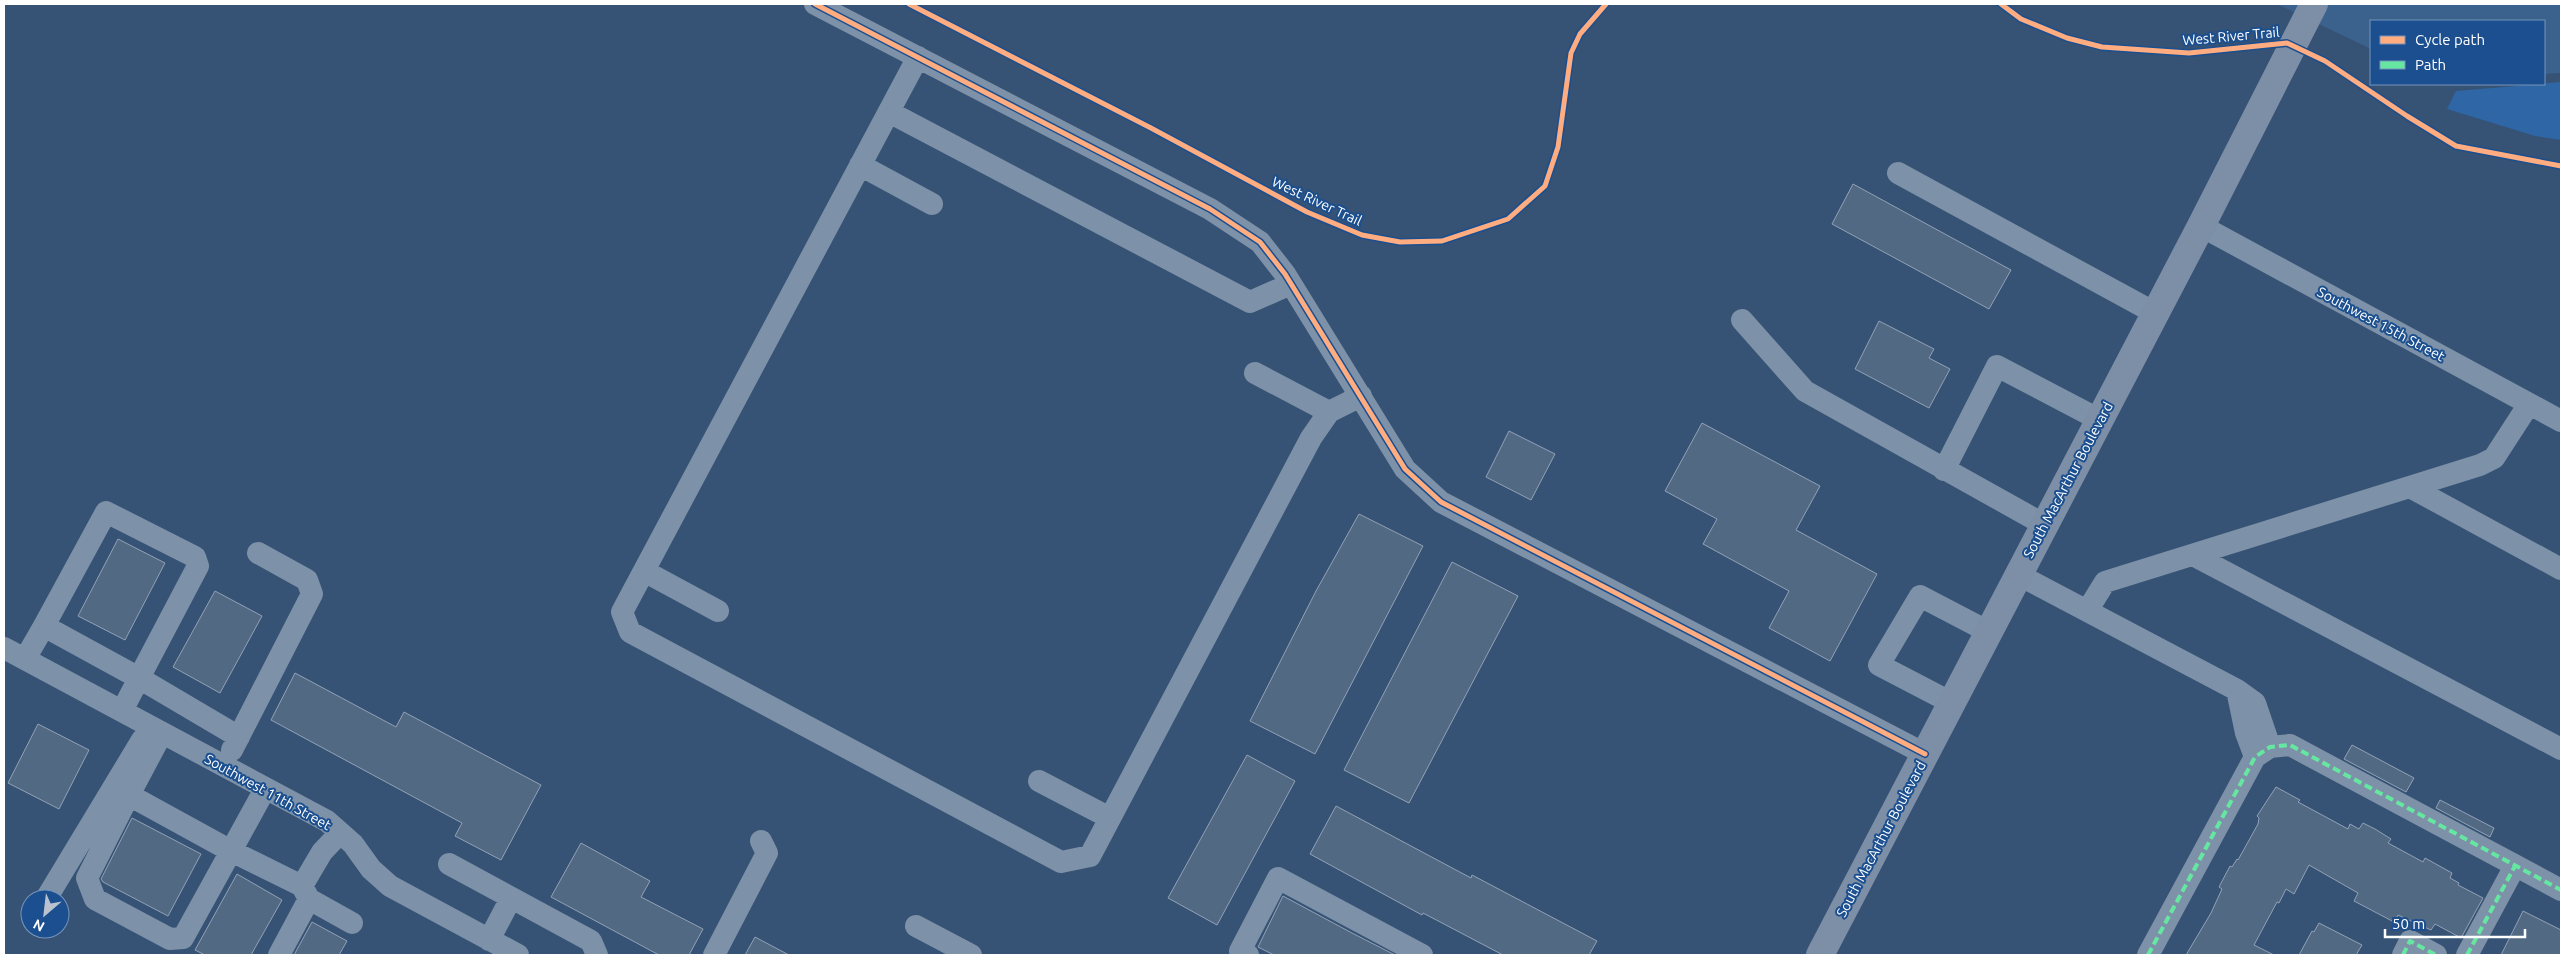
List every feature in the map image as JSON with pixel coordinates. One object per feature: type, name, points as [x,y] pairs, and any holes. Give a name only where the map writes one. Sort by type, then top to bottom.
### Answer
[{"type":"main road","name":"South MacArthur Boulevard","points":[[1820,955],[2201,226],[2273,80],[2314,4]]},
{"type":"street","points":[[815,4],[1210,209],[1260,242],[1291,284],[1405,469],[1441,502],[1925,754]]},
{"type":"street","points":[[918,57],[622,612],[630,632],[1060,862],[1090,856],[1312,438],[1329,412],[1361,396]]},
{"type":"street","points":[[888,112],[1250,302],[1291,284]]},
{"type":"street","points":[[860,165],[932,204]]},
{"type":"street","points":[[1898,173],[2155,313]]},
{"type":"street","name":"Southwest 15th Street","points":[[2201,226],[2561,422]]},
{"type":"street","points":[[1742,320],[1805,391],[2045,525]]},
{"type":"street","points":[[1944,470],[1997,366],[2100,420]]},
{"type":"street","points":[[1255,373],[1329,412]]},
{"type":"street","points":[[2086,611],[2104,582],[2480,465],[2494,458],[2529,404]]},
{"type":"street","points":[[2410,487],[2561,568]]},
{"type":"street","points":[[25,659],[106,512],[110,512],[195,558],[198,566],[122,711]]},
{"type":"street","points":[[224,766],[312,594],[307,580],[258,554]]},
{"type":"street","points":[[2193,555],[2561,749]]},
{"type":"street","points":[[644,571],[718,611]]},
{"type":"street","points":[[2019,575],[2237,690],[2246,733],[2262,752]]},
{"type":"street","points":[[1952,703],[1879,665],[1920,596],[1989,632]]},
{"type":"street","points":[[44,626],[139,678],[238,737]]},
{"type":"street","name":"Southwest 11th Street","points":[[4,648],[327,821],[353,844],[372,869],[390,886],[518,955]]},
{"type":"street","points":[[156,730],[129,795],[87,878],[95,899],[170,939],[183,938],[265,789]]},
{"type":"street","points":[[53,889],[156,730]]},
{"type":"street","points":[[2148,955],[2262,752],[2290,745],[2561,890]]},
{"type":"street","points":[[1039,781],[1110,818]]},
{"type":"street","points":[[129,795],[306,892],[352,922]]},
{"type":"street","points":[[279,955],[322,852],[340,833]]},
{"type":"street","points":[[714,955],[767,853],[761,841]]},
{"type":"street","points":[[450,864],[591,941],[597,955]]},
{"type":"street","points":[[2466,955],[2515,866]]},
{"type":"street","points":[[1248,955],[1240,951],[1278,878],[1422,955]]},
{"type":"street","points":[[489,940],[512,898]]},
{"type":"street","points":[[916,926],[971,955]]},
{"type":"street","points":[[2402,955],[2410,941],[2436,955]]},
{"type":"shaded area","points":[[2277,4],[2561,4],[2561,73],[2545,74],[2545,20],[2370,20],[2370,49]]},
{"type":"shaded area","points":[[2561,82],[2561,140],[2535,136],[2447,109],[2456,91],[2545,85],[2545,83]]},
{"type":"building","points":[[1853,184],[2011,270],[1989,309],[1832,224]]},
{"type":"building","points":[[1879,321],[1934,349],[1929,358],[1950,369],[1929,408],[1855,369]]},
{"type":"building","points":[[1702,423],[1820,486],[1796,530],[1877,574],[1830,661],[1769,628],[1789,591],[1703,544],[1717,519],[1665,491]]},
{"type":"building","points":[[1509,431],[1555,454],[1531,500],[1486,477]]},
{"type":"building","points":[[1359,514],[1423,546],[1315,754],[1250,721],[1316,591]]},
{"type":"building","points":[[118,539],[165,563],[125,640],[78,616]]},
{"type":"building","points":[[1452,562],[1518,596],[1409,803],[1344,770]]},
{"type":"building","points":[[215,591],[262,616],[220,693],[173,667]]},
{"type":"building","points":[[295,673],[396,727],[404,712],[541,785],[501,860],[455,836],[462,823],[271,720]]},
{"type":"building","points":[[38,724],[89,750],[59,809],[8,783]]},
{"type":"building","points":[[2352,745],[2414,778],[2406,792],[2344,759]]},
{"type":"building","points":[[1247,755],[1295,781],[1217,925],[1168,898]]},
{"type":"building","points":[[2276,787],[2300,800],[2298,802],[2348,829],[2350,824],[2359,829],[2363,823],[2375,829],[2391,839],[2388,843],[2423,862],[2425,858],[2452,873],[2450,878],[2459,883],[2458,885],[2483,898],[2461,938],[2435,924],[2431,930],[2398,915],[2394,922],[2354,901],[2358,893],[2309,865],[2294,894],[2286,889],[2279,903],[2277,902],[2254,945],[2274,955],[2186,955],[2211,913],[2222,889],[2219,887],[2230,866],[2232,867],[2238,860],[2258,824],[2259,818],[2257,816]]},
{"type":"building","points":[[2440,800],[2494,828],[2490,837],[2436,808]]},
{"type":"building","points":[[1336,806],[1471,878],[1472,875],[1597,941],[1589,955],[1503,955],[1423,913],[1422,915],[1310,854]]},
{"type":"building","points":[[132,818],[201,854],[168,916],[103,882],[101,879]]},
{"type":"building","points":[[581,843],[650,881],[641,897],[703,929],[689,955],[659,955],[551,897]]},
{"type":"building","points":[[237,874],[282,900],[251,955],[205,955],[195,950]]},
{"type":"building","points":[[1283,896],[1395,955],[1274,955],[1258,947]]},
{"type":"building","points":[[2523,911],[2561,930],[2561,955],[2501,955]]},
{"type":"building","points":[[312,922],[347,941],[339,955],[294,955]]},
{"type":"building","points":[[2319,923],[2362,945],[2356,955],[2299,955],[2312,931],[2314,932]]},
{"type":"building","points":[[755,937],[789,955],[745,955]]},
{"type":"marked path","points":[[2148,955],[2255,757],[2270,747],[2290,745],[2561,890]]},
{"type":"marked path","points":[[2467,955],[2515,866]]},
{"type":"marked path","points":[[2403,955],[2410,941],[2436,955]]},
{"type":"cycle path","points":[[815,4],[1210,209],[1260,242],[1285,274],[1405,469],[1441,502],[1925,754]]},
{"type":"cycle path","name":"West River Trail","points":[[909,4],[1151,128],[1307,212],[1362,235],[1400,242],[1442,241],[1508,219],[1545,186],[1558,147],[1571,53],[1580,34],[1606,4]]},
{"type":"cycle path","name":"West River Trail","points":[[2001,4],[2021,19],[2067,38],[2102,47],[2189,53],[2287,43],[2325,61],[2407,116],[2456,146],[2561,166]]}]
